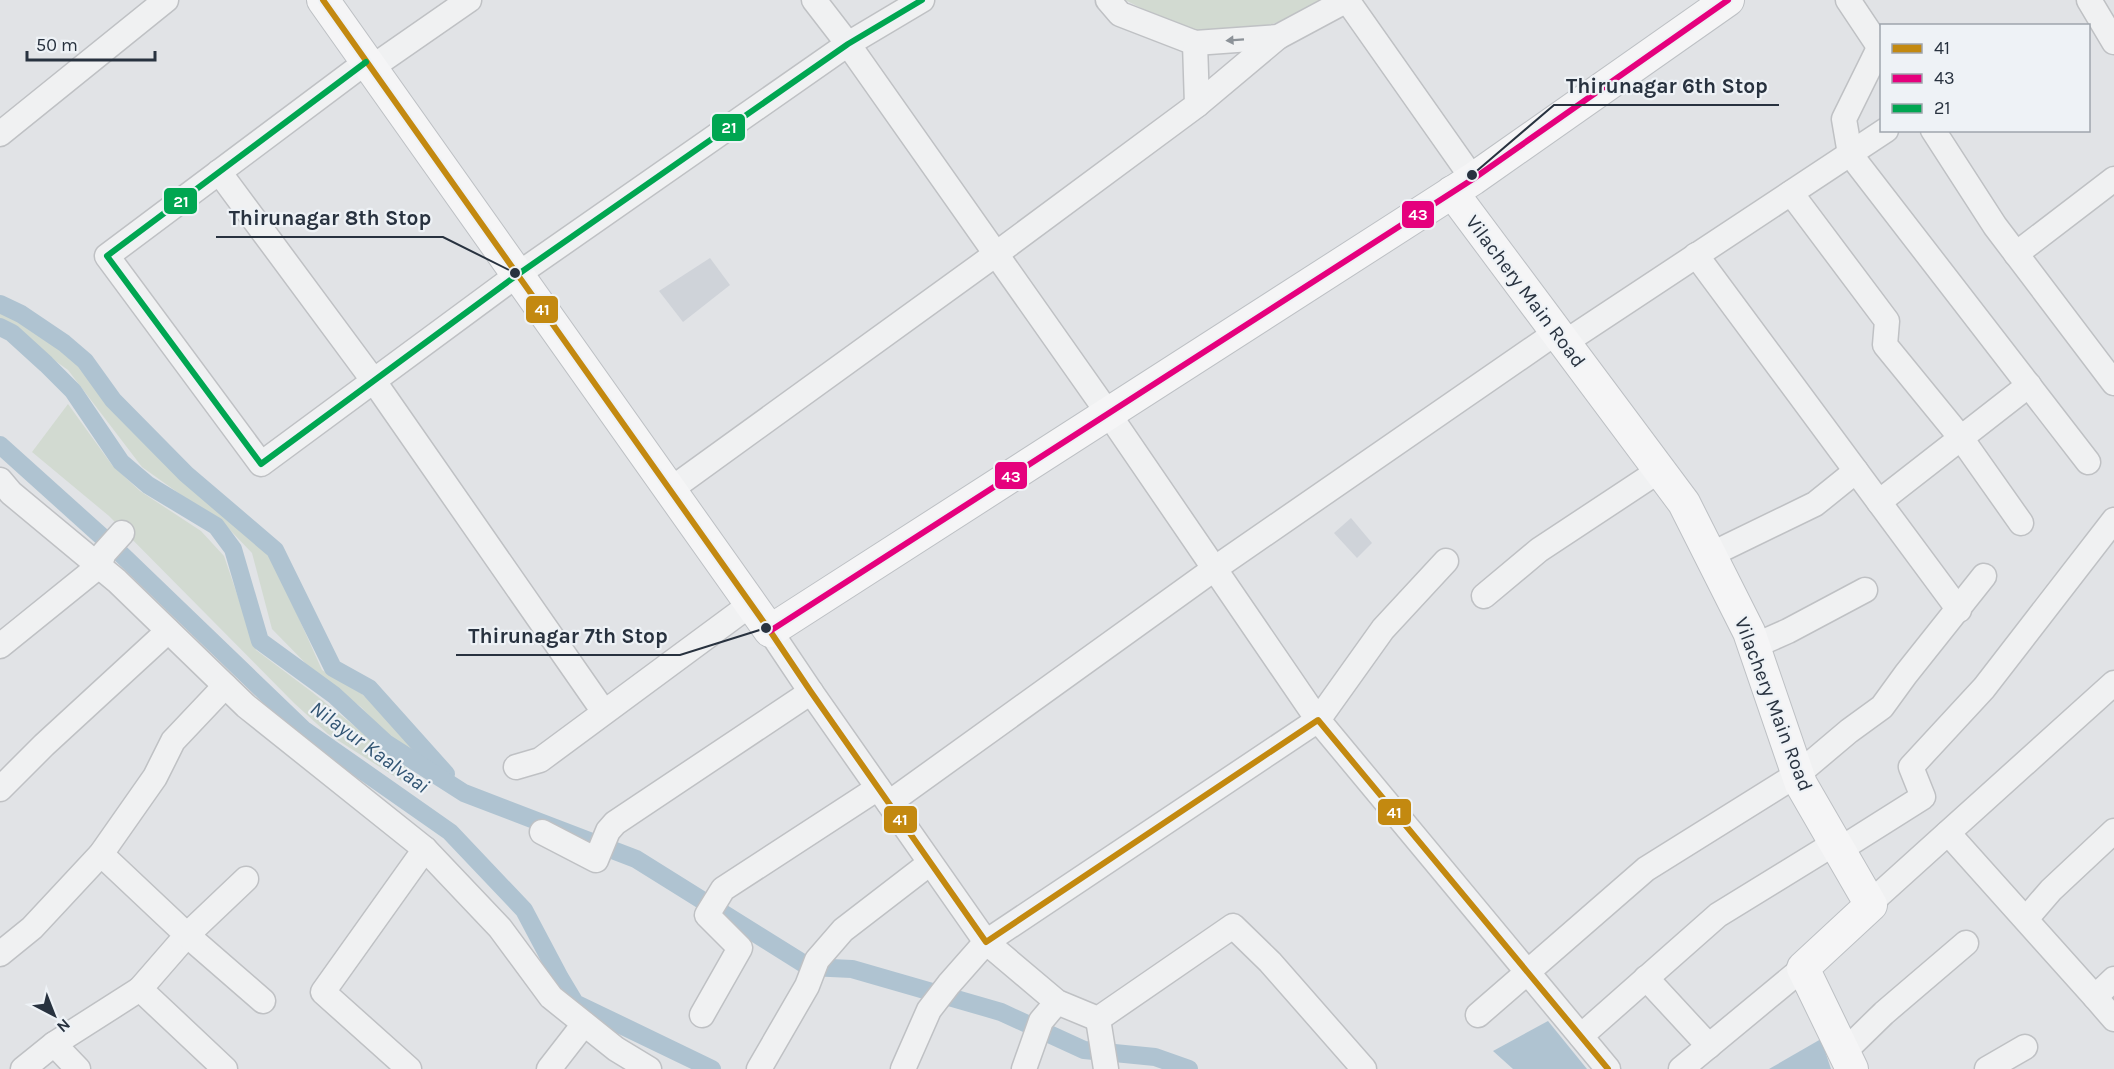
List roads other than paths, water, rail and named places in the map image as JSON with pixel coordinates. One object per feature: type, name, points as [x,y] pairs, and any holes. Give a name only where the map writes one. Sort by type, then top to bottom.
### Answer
[{"type":"main road","points":[[323,0],[770,630],[1462,185],[1728,0]]},
{"type":"main road","name":"Vilachery Main Road","points":[[1462,185],[1561,338],[1684,503],[1749,632],[1801,784],[1871,905]]},
{"type":"main road","points":[[1848,1060],[1803,968],[1871,905]]},
{"type":"street","points":[[0,134],[166,0]]},
{"type":"street","points":[[469,0],[369,65],[219,172],[107,256],[261,464],[517,275],[848,44],[922,0]]},
{"type":"street","points":[[814,0],[848,44],[1108,413],[1318,720],[1608,1069]]},
{"type":"street","points":[[1108,0],[1120,14],[1195,43],[1278,37]]},
{"type":"street","points":[[1848,0],[1880,50],[1844,119],[1850,154],[2088,462]]},
{"type":"street","points":[[2089,0],[2114,42]]},
{"type":"street","points":[[670,490],[1197,105],[1278,37],[1355,3],[1462,185]]},
{"type":"street","points":[[1195,43],[1197,105]]},
{"type":"street","points":[[702,1015],[740,948],[707,915],[723,889],[883,795],[1214,569],[1561,338],[1696,255],[1883,132]]},
{"type":"street","points":[[1934,132],[1995,226],[2114,383]]},
{"type":"street","points":[[219,172],[373,380],[604,712]]},
{"type":"street","points":[[2016,254],[2114,179]]},
{"type":"street","points":[[1791,193],[1887,321],[1885,345],[1961,438],[2021,523]]},
{"type":"street","points":[[1696,255],[1959,610]]},
{"type":"street","points":[[1879,502],[2029,385]]},
{"type":"street","points":[[1484,596],[1539,550],[1659,470]]},
{"type":"street","points":[[1710,555],[1815,504],[1856,471]]},
{"type":"street","points":[[0,480],[11,493],[101,560],[168,631],[246,706],[425,849],[500,928],[550,997],[616,1049],[649,1069]]},
{"type":"street","points":[[1581,1036],[1718,915],[1923,797],[1911,767],[1984,688],[2114,520]]},
{"type":"street","points":[[0,646],[101,560],[122,533]]},
{"type":"street","points":[[903,1069],[929,1010],[986,942],[1318,720],[1383,630],[1446,561]]},
{"type":"street","points":[[1478,1015],[1646,869],[1798,774],[1849,731],[1882,707],[1984,576]]},
{"type":"street","points":[[1754,646],[1788,632],[1865,590]]},
{"type":"street","points":[[516,767],[540,760],[751,604]]},
{"type":"street","points":[[770,630],[986,942],[1057,1002],[1099,1030],[1107,1069]]},
{"type":"street","points":[[0,789],[44,745],[168,631]]},
{"type":"street","points":[[1871,905],[1879,895],[2114,683]]},
{"type":"street","points":[[0,954],[32,928],[101,855],[155,777],[173,741],[225,686]]},
{"type":"street","points":[[542,832],[596,860],[615,823],[811,692]]},
{"type":"street","points":[[2026,919],[2051,890],[2114,831]]},
{"type":"street","points":[[1948,833],[2114,1019]]},
{"type":"street","points":[[409,1069],[323,992],[425,849]]},
{"type":"street","points":[[101,855],[187,935],[263,1001]]},
{"type":"street","points":[[759,1069],[807,986],[817,960],[843,930],[930,862]]},
{"type":"street","points":[[23,1069],[54,1044],[140,989],[187,935],[246,879]]},
{"type":"street","points":[[1099,1030],[1233,926],[1270,962],[1364,1069]]},
{"type":"street","points":[[1848,1060],[1884,1013],[1966,943]]},
{"type":"street","points":[[1681,1069],[1803,968]]},
{"type":"street","points":[[1646,978],[1708,1046]]},
{"type":"street","points":[[2095,997],[2114,979]]},
{"type":"street","points":[[140,989],[225,1069]]},
{"type":"street","points":[[1024,1069],[1041,1021],[1057,1002]]},
{"type":"street","points":[[549,1069],[584,1024]]},
{"type":"street","points":[[54,1044],[78,1069]]},
{"type":"street","points":[[1987,1069],[2025,1047]]},
{"type":"water","points":[[1548,1021],[1587,1069],[1513,1069],[1493,1051]]},
{"type":"water","points":[[1821,1039],[1831,1069],[1769,1069]]},
{"type":"waterway","points":[[0,304],[21,314],[64,343],[85,361],[113,400],[186,474],[275,550],[333,668],[369,688],[446,774]]},
{"type":"waterway","points":[[0,327],[12,333],[73,391],[121,462],[148,485],[216,526],[233,549],[260,641],[334,695],[386,743],[464,793],[636,859],[809,967],[852,969],[1001,1012],[1084,1050],[1155,1057],[1189,1069]]},
{"type":"waterway","name":"Nilayur Kaalvaai","points":[[0,445],[119,552],[303,729],[450,832],[524,910],[575,1003],[712,1069]]},
{"type":"place","name":"Thirunagar 6th Stop","points":[[1472,175]]},
{"type":"place","name":"Thirunagar 8th Stop","points":[[515,273]]},
{"type":"place","name":"Thirunagar 7th Stop","points":[[766,628]]}]
